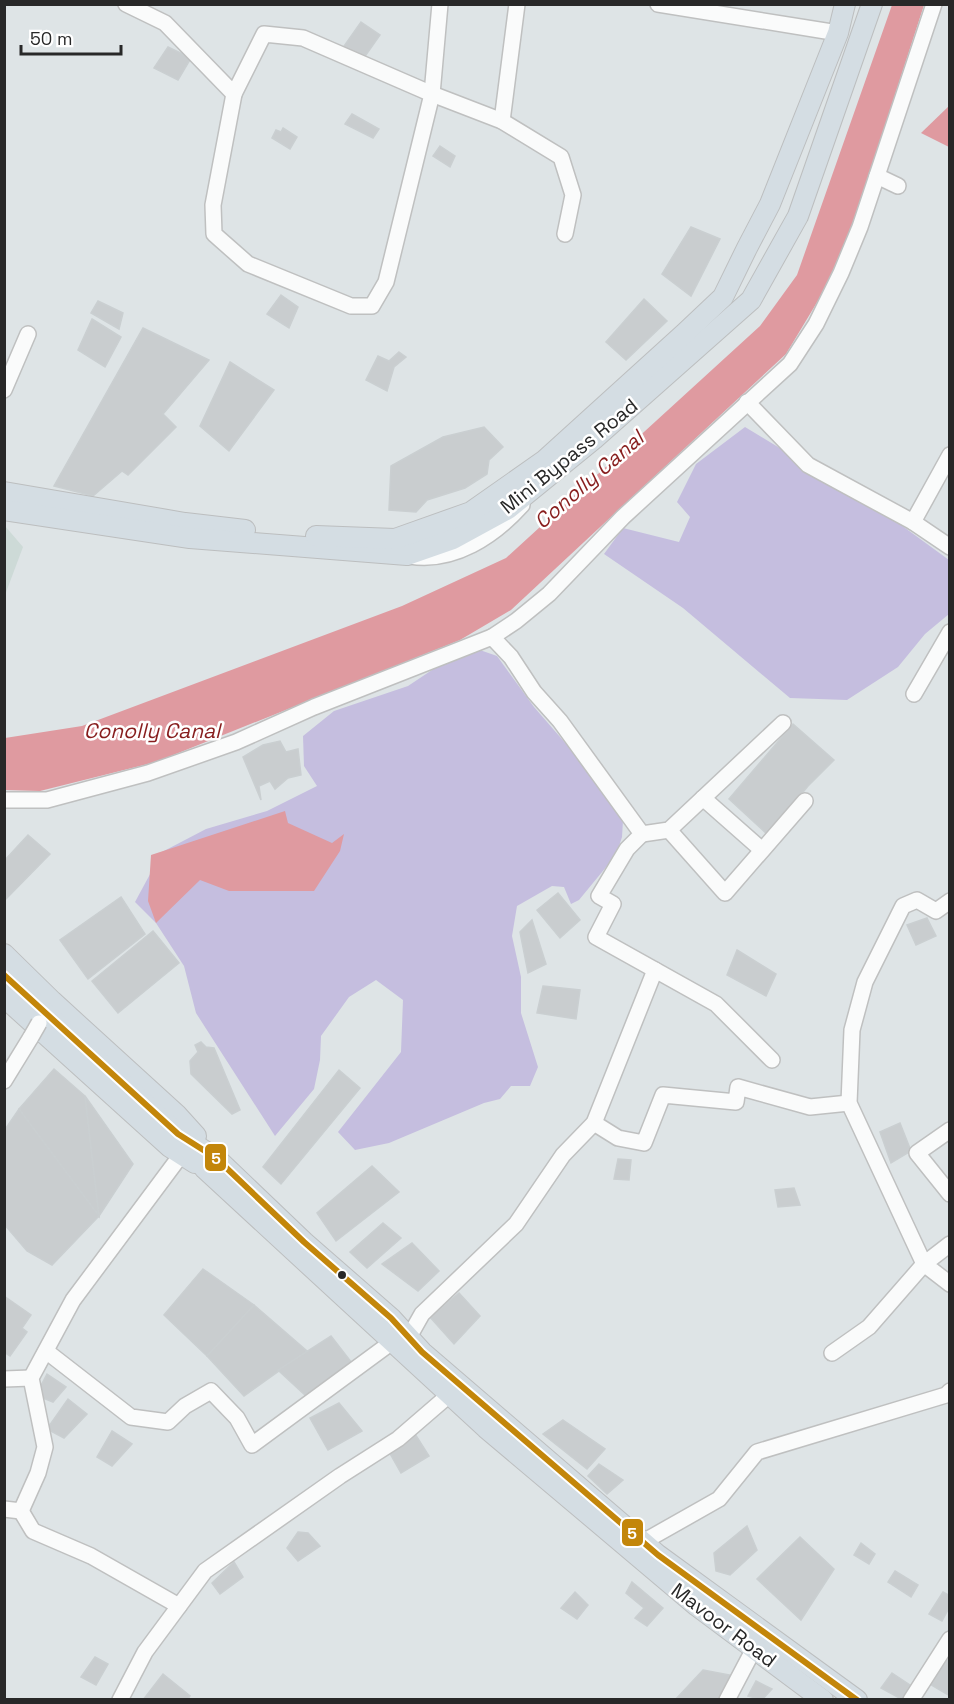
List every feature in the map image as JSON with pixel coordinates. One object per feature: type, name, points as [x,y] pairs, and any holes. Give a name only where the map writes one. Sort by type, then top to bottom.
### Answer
[{"type":"main road","name":"Mini Bypass Road","points":[[4,510],[190,538],[339,543],[395,539],[471,512],[545,460],[723,297],[770,204],[838,33],[846,4]]},
{"type":"main road","name":"Mini Bypass Road","points":[[4,492],[185,523],[295,535],[407,555],[453,539],[508,509],[594,440],[751,300],[798,216],[872,4]]},
{"type":"main road","points":[[4,954],[177,1115],[210,1164]]},
{"type":"main road","name":"Mavoor Road","points":[[4,975],[455,1390],[681,1593],[857,1700]]},
{"type":"main road","points":[[4,997],[181,1155],[210,1164]]},
{"type":"main road","name":"Mavoor Road","points":[[455,1390],[643,1542],[759,1641],[823,1700]]},
{"type":"street","points":[[126,4],[165,23],[234,93]]},
{"type":"street","points":[[440,4],[432,94],[386,282],[372,306],[351,306],[248,264],[214,234],[213,205],[234,93],[264,34],[303,38],[432,94],[502,121],[561,157],[573,195],[566,234]]},
{"type":"street","points":[[502,121],[518,4]]},
{"type":"street","points":[[658,4],[838,33]]},
{"type":"street","points":[[4,800],[47,800],[148,773],[236,742],[314,707],[492,637],[549,594],[623,517],[790,364],[816,324],[842,273],[934,4]]},
{"type":"street","points":[[877,176],[898,186]]},
{"type":"street","points":[[4,390],[28,334]]},
{"type":"street","points":[[747,402],[807,465],[914,522],[950,547]]},
{"type":"street","points":[[914,522],[950,455]]},
{"type":"street","points":[[914,694],[950,632]]},
{"type":"street","points":[[492,637],[511,657],[534,692],[560,721],[642,834]]},
{"type":"street","points":[[772,1060],[716,1004],[596,937],[613,904],[599,896],[627,849],[642,834],[669,830],[783,723]]},
{"type":"street","points":[[703,798],[762,850]]},
{"type":"street","points":[[669,830],[725,893],[805,801]]},
{"type":"street","points":[[950,901],[936,911],[917,900],[903,906],[865,982],[852,1030],[849,1103],[924,1264],[950,1284]]},
{"type":"street","points":[[46,1351],[131,1417],[168,1422],[185,1407],[211,1391],[237,1418],[252,1445],[400,1339],[422,1314],[516,1224],[563,1155],[594,1123],[655,970]]},
{"type":"street","points":[[4,1081],[40,1021]]},
{"type":"street","points":[[594,1123],[618,1138],[644,1143],[663,1095],[736,1102],[738,1087],[810,1107],[849,1103]]},
{"type":"street","points":[[950,1130],[917,1153],[950,1194]]},
{"type":"street","points":[[21,1512],[38,1473],[45,1447],[31,1378],[73,1300],[181,1155]]},
{"type":"street","points":[[832,1353],[869,1327],[924,1264],[950,1244]]},
{"type":"street","points":[[4,1379],[31,1378]]},
{"type":"street","points":[[120,1700],[146,1652],[205,1571],[340,1476],[398,1439],[455,1390]]},
{"type":"street","points":[[643,1542],[719,1499],[758,1452],[887,1414],[946,1395],[950,1391]]},
{"type":"street","points":[[4,1509],[21,1512],[33,1531],[91,1556],[179,1606]]},
{"type":"street","points":[[911,1700],[950,1639]]},
{"type":"street","points":[[728,1700],[759,1641]]},
{"type":"shaded area","points":[[745,427],[875,506],[949,560],[949,614],[925,634],[898,667],[847,700],[790,698],[683,608],[604,554],[623,528],[679,542],[690,517],[677,502],[696,464]]},
{"type":"shaded area","points":[[5,526],[23,547],[5,595]]},
{"type":"shaded area","points":[[477,649],[497,656],[534,707],[587,768],[623,820],[622,837],[616,855],[579,900],[571,904],[564,887],[552,886],[517,906],[512,936],[521,977],[521,1013],[538,1067],[530,1086],[511,1086],[500,1099],[484,1103],[389,1143],[355,1150],[338,1132],[401,1052],[403,1000],[376,980],[349,997],[321,1036],[320,1060],[314,1089],[275,1136],[196,1013],[184,966],[156,923],[135,902],[162,852],[206,829],[267,811],[317,786],[304,766],[303,736],[334,711],[408,686],[438,666]]},
{"type":"water","name":"Conolly Canal","points":[[892,5],[924,5],[856,216],[825,289],[786,354],[511,610],[460,640],[156,762],[40,791],[5,790],[5,738],[82,726],[402,606],[506,558],[760,326],[797,275]]},
{"type":"water","points":[[949,106],[949,147],[921,133]]},
{"type":"water","points":[[285,811],[288,823],[332,843],[344,834],[340,851],[314,891],[229,891],[200,880],[156,923],[148,901],[151,855]]},
{"type":"building","points":[[361,22],[380,35],[361,62],[342,49]]},
{"type":"building","points":[[168,47],[191,58],[178,80],[154,68]]},
{"type":"building","points":[[352,114],[379,129],[373,138],[345,124]]},
{"type":"building","points":[[283,128],[297,137],[290,149],[272,138],[276,130],[281,132]]},
{"type":"building","points":[[440,146],[455,156],[450,167],[433,156]]},
{"type":"building","points":[[691,227],[720,239],[691,296],[662,274]]},
{"type":"building","points":[[281,295],[298,307],[289,328],[267,314]]},
{"type":"building","points":[[644,299],[667,321],[626,360],[606,342]]},
{"type":"building","points":[[98,301],[123,313],[119,329],[91,313]]},
{"type":"building","points":[[92,319],[121,337],[105,367],[78,350]]},
{"type":"building","points":[[143,328],[209,360],[163,414],[176,427],[128,475],[122,471],[93,496],[54,486]]},
{"type":"building","points":[[399,352],[406,357],[394,367],[387,391],[366,380],[378,356],[389,361]]},
{"type":"building","points":[[230,362],[274,390],[229,451],[200,426]]},
{"type":"building","points":[[484,427],[503,447],[489,460],[487,474],[465,488],[427,500],[416,512],[389,510],[391,466],[443,437]]},
{"type":"building","points":[[793,724],[834,760],[808,786],[768,835],[729,799]]},
{"type":"building","points":[[280,741],[286,752],[298,749],[301,775],[288,778],[275,789],[270,781],[259,786],[261,800],[243,757],[263,745]]},
{"type":"building","points":[[28,835],[50,854],[5,900],[4,861]]},
{"type":"building","points":[[558,893],[580,920],[560,938],[537,910]]},
{"type":"building","points":[[121,897],[145,934],[88,979],[60,940]]},
{"type":"building","points":[[927,918],[936,936],[916,945],[907,925]]},
{"type":"building","points":[[532,920],[546,964],[528,973],[520,932]]},
{"type":"building","points":[[153,931],[179,963],[118,1013],[92,981]]},
{"type":"building","points":[[737,950],[776,974],[766,996],[727,975]]},
{"type":"building","points":[[543,986],[580,990],[576,1019],[537,1013]]},
{"type":"building","points":[[201,1042],[206,1047],[214,1048],[240,1110],[232,1114],[191,1074],[190,1061],[198,1052],[195,1045]]},
{"type":"building","points":[[54,1069],[85,1096],[99,1216],[19,1109]]},
{"type":"building","points":[[339,1070],[360,1088],[281,1184],[263,1167]]},
{"type":"building","points":[[85,1096],[133,1164],[99,1216]]},
{"type":"building","points":[[19,1109],[99,1216],[52,1265],[27,1251],[4,1224],[4,1131]]},
{"type":"building","points":[[900,1123],[911,1151],[891,1163],[880,1132]]},
{"type":"building","points":[[618,1159],[631,1160],[629,1180],[614,1179]]},
{"type":"building","points":[[372,1166],[399,1192],[336,1241],[317,1213]]},
{"type":"building","points":[[794,1188],[800,1205],[778,1207],[775,1190]]},
{"type":"building","points":[[383,1223],[401,1238],[367,1268],[350,1252]]},
{"type":"building","points":[[412,1243],[439,1271],[418,1291],[382,1264]]},
{"type":"building","points":[[203,1269],[254,1305],[207,1356],[164,1315]]},
{"type":"building","points":[[459,1293],[480,1316],[454,1344],[430,1317]]},
{"type":"building","points":[[4,1296],[31,1315],[22,1328],[27,1332],[10,1356],[4,1352]]},
{"type":"building","points":[[254,1305],[307,1351],[244,1396],[207,1356]]},
{"type":"building","points":[[331,1336],[352,1363],[305,1395],[278,1370]]},
{"type":"building","points":[[47,1374],[66,1387],[53,1402],[36,1395]]},
{"type":"building","points":[[68,1399],[87,1414],[64,1438],[47,1429]]},
{"type":"building","points":[[339,1403],[362,1431],[328,1450],[310,1418]]},
{"type":"building","points":[[563,1420],[605,1449],[587,1469],[543,1434]]},
{"type":"building","points":[[112,1431],[132,1444],[112,1466],[97,1457]]},
{"type":"building","points":[[415,1434],[429,1456],[401,1473],[388,1450]]},
{"type":"building","points":[[599,1464],[623,1480],[607,1494],[588,1476]]},
{"type":"building","points":[[747,1526],[757,1550],[730,1575],[716,1571],[714,1553]]},
{"type":"building","points":[[298,1532],[308,1533],[320,1546],[298,1561],[287,1548]]},
{"type":"building","points":[[800,1537],[834,1569],[801,1620],[757,1579]]},
{"type":"building","points":[[861,1543],[875,1554],[869,1564],[854,1555]]},
{"type":"building","points":[[234,1562],[243,1577],[220,1594],[212,1583]]},
{"type":"building","points":[[895,1571],[918,1585],[911,1597],[888,1582]]},
{"type":"building","points":[[632,1582],[663,1608],[647,1626],[635,1618],[644,1608],[626,1593]]},
{"type":"building","points":[[575,1592],[588,1605],[577,1619],[561,1608]]},
{"type":"building","points":[[943,1592],[950,1596],[950,1606],[942,1621],[929,1614]]},
{"type":"building","points":[[95,1657],[108,1664],[96,1685],[81,1677]]},
{"type":"building","points":[[943,1658],[950,1662],[950,1696],[928,1683]]},
{"type":"building","points":[[703,1670],[735,1676],[723,1700],[675,1700]]},
{"type":"building","points":[[892,1673],[910,1685],[903,1700],[881,1688]]},
{"type":"building","points":[[163,1674],[190,1696],[187,1700],[143,1700]]},
{"type":"building","points":[[756,1681],[772,1689],[762,1700],[748,1696]]},
{"type":"transit line","name":"5","points":[[4,975],[178,1134],[216,1158],[304,1242],[391,1318],[422,1352],[658,1555],[857,1700]]}]
